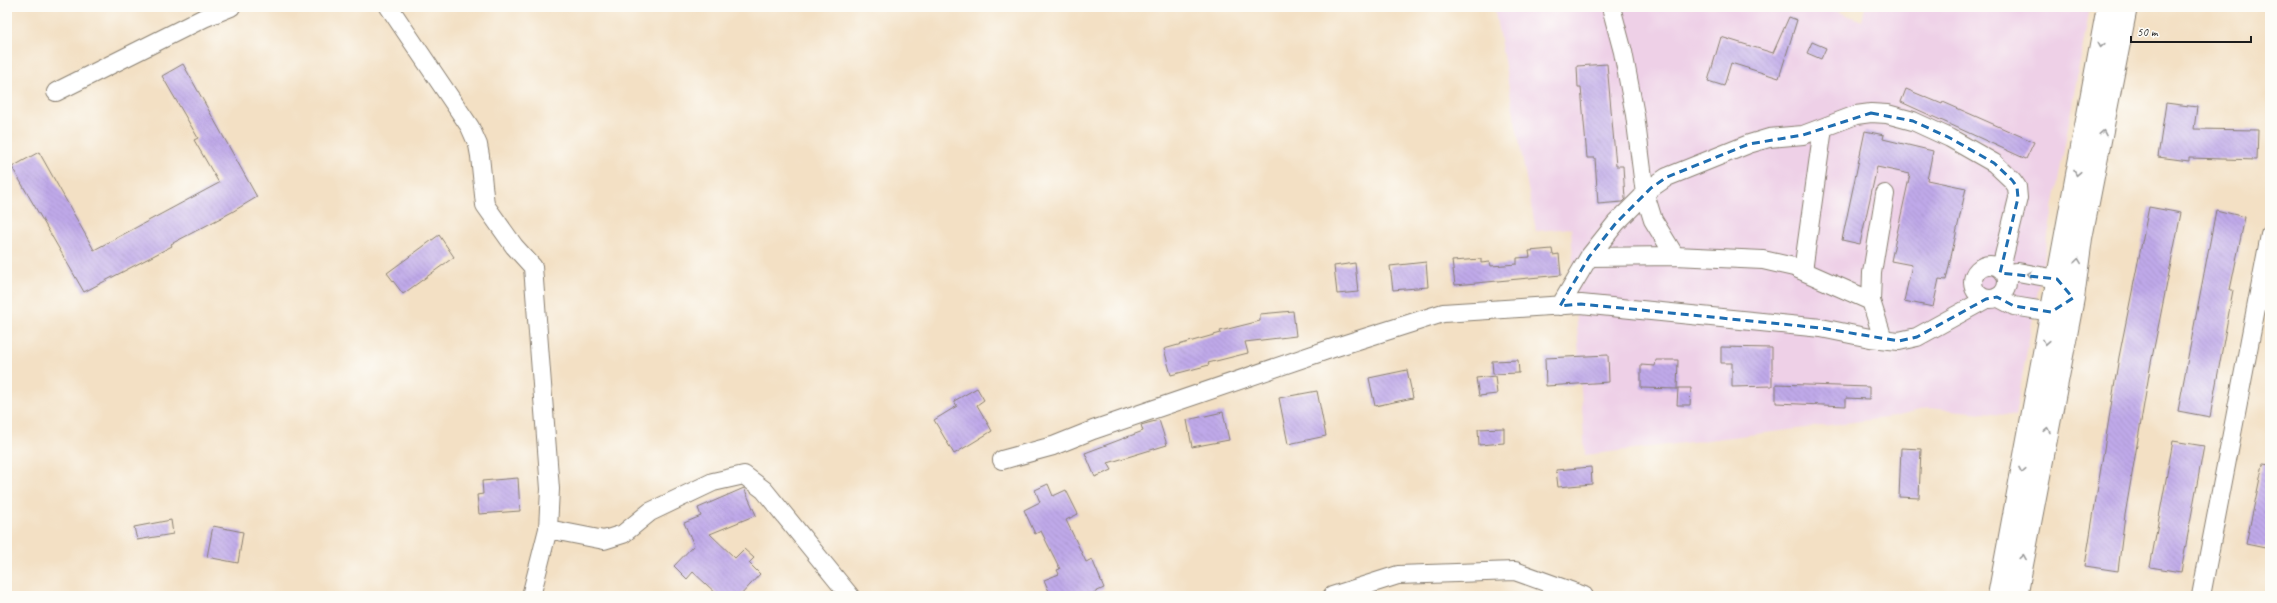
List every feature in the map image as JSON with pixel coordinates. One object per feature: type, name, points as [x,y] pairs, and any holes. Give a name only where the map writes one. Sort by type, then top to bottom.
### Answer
[{"type":"main road","points":[[1999,596],[2108,7]]},
{"type":"main road","points":[[2016,596],[2073,298],[2081,238],[2126,7]]},
{"type":"street","points":[[56,92],[204,18],[230,7]]},
{"type":"street","points":[[389,7],[470,127],[478,145],[485,205],[514,246],[533,267],[550,489],[548,529],[531,596]]},
{"type":"street","points":[[1611,7],[1623,52],[1635,115],[1645,194],[1653,220],[1675,256]]},
{"type":"street","points":[[1002,460],[1053,446],[1093,430],[1336,347],[1443,313],[1560,306],[1581,304],[1821,328],[1899,341],[1917,337],[1992,298],[2006,289],[2007,284],[2003,270],[2014,220],[2017,188],[2012,180],[1994,163],[1950,138],[1912,121],[1887,114],[1871,113],[1856,115],[1803,134],[1769,138],[1749,144],[1667,177],[1645,194],[1616,223],[1589,257],[1560,306]]},
{"type":"street","points":[[1803,271],[1823,128]]},
{"type":"street","points":[[1883,339],[1871,301],[1872,273],[1885,194]]},
{"type":"street","points":[[2201,596],[2270,235]]},
{"type":"street","points":[[1589,257],[1675,256],[1763,260],[1803,271],[1871,301]]},
{"type":"street","points":[[1991,264],[2003,270],[2057,279],[2073,298],[2051,312],[2014,306],[1992,298],[1981,297],[1973,288],[1973,276],[1976,271],[1980,267],[1991,264]]},
{"type":"street","points":[[548,529],[604,540],[623,534],[650,512],[713,482],[744,475],[764,490],[850,596]]},
{"type":"street","points":[[1332,596],[1398,575],[1515,572],[1584,596]]},
{"type":"highlighted area","points":[[1871,113],[1913,121],[1950,138],[1994,163],[2012,180],[2017,187],[2018,198],[2000,273],[2057,279],[2073,298],[2051,312],[2014,306],[1997,297],[1986,299],[1917,337],[1899,341],[1821,328],[1581,304],[1560,306],[1589,257],[1616,223],[1651,188],[1667,177],[1749,144],[1803,135]]},
{"type":"shaded area","points":[[1494,7],[1827,7],[1862,21],[1865,7],[2090,7],[2015,416],[1928,408],[1886,418],[1585,455],[1571,228],[1536,231]]},
{"type":"building","points":[[1789,17],[1797,20],[1779,78],[1731,63],[1724,86],[1708,81],[1721,37],[1773,53]]},
{"type":"building","points":[[1812,42],[1826,48],[1821,59],[1807,53]]},
{"type":"building","points":[[183,64],[257,197],[171,244],[172,246],[84,292],[12,167],[39,152],[94,250],[219,183],[194,140],[198,138],[162,76]]},
{"type":"building","points":[[1607,64],[1616,166],[1623,166],[1625,199],[1622,202],[1598,204],[1595,158],[1587,158],[1581,87],[1578,87],[1577,66]]},
{"type":"building","points":[[1906,89],[1942,104],[1943,102],[2034,142],[2026,159],[1901,102]]},
{"type":"building","points":[[2166,103],[2197,107],[2194,129],[2258,130],[2257,160],[2189,158],[2189,161],[2158,157]]},
{"type":"building","points":[[1865,131],[1884,135],[1883,139],[1933,151],[1927,180],[1966,188],[1946,280],[1939,279],[1933,307],[1904,301],[1912,265],[1891,261],[1910,174],[1877,167],[1860,244],[1842,240]]},
{"type":"building","points":[[2149,207],[2181,213],[2151,363],[2125,515],[2118,571],[2085,566],[2119,357]]},
{"type":"building","points":[[2216,210],[2245,217],[2230,290],[2233,290],[2210,417],[2178,411]]},
{"type":"building","points":[[439,235],[454,257],[403,294],[387,273]]},
{"type":"building","points":[[1552,249],[1553,255],[1559,254],[1561,275],[1455,285],[1452,261],[1481,259],[1481,263],[1490,262],[1491,266],[1517,264],[1517,258],[1530,257],[1529,251]]},
{"type":"building","points":[[1426,262],[1428,287],[1393,290],[1390,266]]},
{"type":"building","points":[[1355,263],[1358,292],[1337,294],[1334,266]]},
{"type":"building","points":[[1293,311],[1296,336],[1245,342],[1248,353],[1208,363],[1209,365],[1171,375],[1164,349],[1221,333],[1220,331],[1260,321],[1260,314]]},
{"type":"building","points":[[1721,347],[1772,348],[1772,386],[1732,387],[1732,363],[1721,363]]},
{"type":"building","points":[[1608,355],[1609,382],[1546,386],[1545,358]]},
{"type":"building","points":[[1518,360],[1519,373],[1493,374],[1492,361]]},
{"type":"building","points":[[1656,360],[1678,360],[1677,389],[1641,388],[1641,365],[1655,366]]},
{"type":"building","points":[[1407,370],[1413,398],[1375,406],[1369,378]]},
{"type":"building","points":[[1495,376],[1497,394],[1479,396],[1476,378]]},
{"type":"building","points":[[1776,384],[1869,387],[1869,399],[1846,398],[1846,406],[1776,403]]},
{"type":"building","points":[[977,388],[984,400],[977,405],[992,431],[954,454],[934,420],[957,406],[954,401]]},
{"type":"building","points":[[1678,388],[1691,388],[1690,405],[1677,405]]},
{"type":"building","points":[[1317,391],[1326,436],[1288,444],[1279,398]]},
{"type":"building","points":[[1223,412],[1229,440],[1192,447],[1187,420]]},
{"type":"building","points":[[1159,420],[1167,445],[1108,463],[1112,470],[1095,477],[1085,453],[1143,431],[1141,425]]},
{"type":"building","points":[[1504,428],[1504,443],[1479,445],[1478,429]]},
{"type":"building","points":[[2173,441],[2204,446],[2181,572],[2150,567]]},
{"type":"building","points":[[1901,448],[1921,449],[1919,498],[1899,497]]},
{"type":"building","points":[[2263,464],[2270,465],[2270,549],[2246,544]]},
{"type":"building","points":[[1591,467],[1592,484],[1558,487],[1556,470]]},
{"type":"building","points":[[518,478],[520,511],[479,514],[477,495],[483,494],[482,481]]},
{"type":"building","points":[[1048,484],[1053,496],[1066,490],[1078,514],[1066,520],[1086,562],[1092,559],[1104,588],[1087,596],[1051,596],[1044,580],[1059,574],[1057,570],[1060,569],[1041,531],[1035,534],[1024,510],[1040,502],[1035,490]]},
{"type":"building","points":[[744,488],[756,515],[710,534],[735,558],[744,549],[754,558],[749,563],[760,574],[740,596],[719,596],[693,572],[687,579],[674,566],[694,545],[684,523],[701,516],[698,508]]},
{"type":"building","points":[[171,520],[173,534],[137,540],[134,527]]},
{"type":"building","points":[[213,526],[243,532],[238,563],[207,557]]}]
